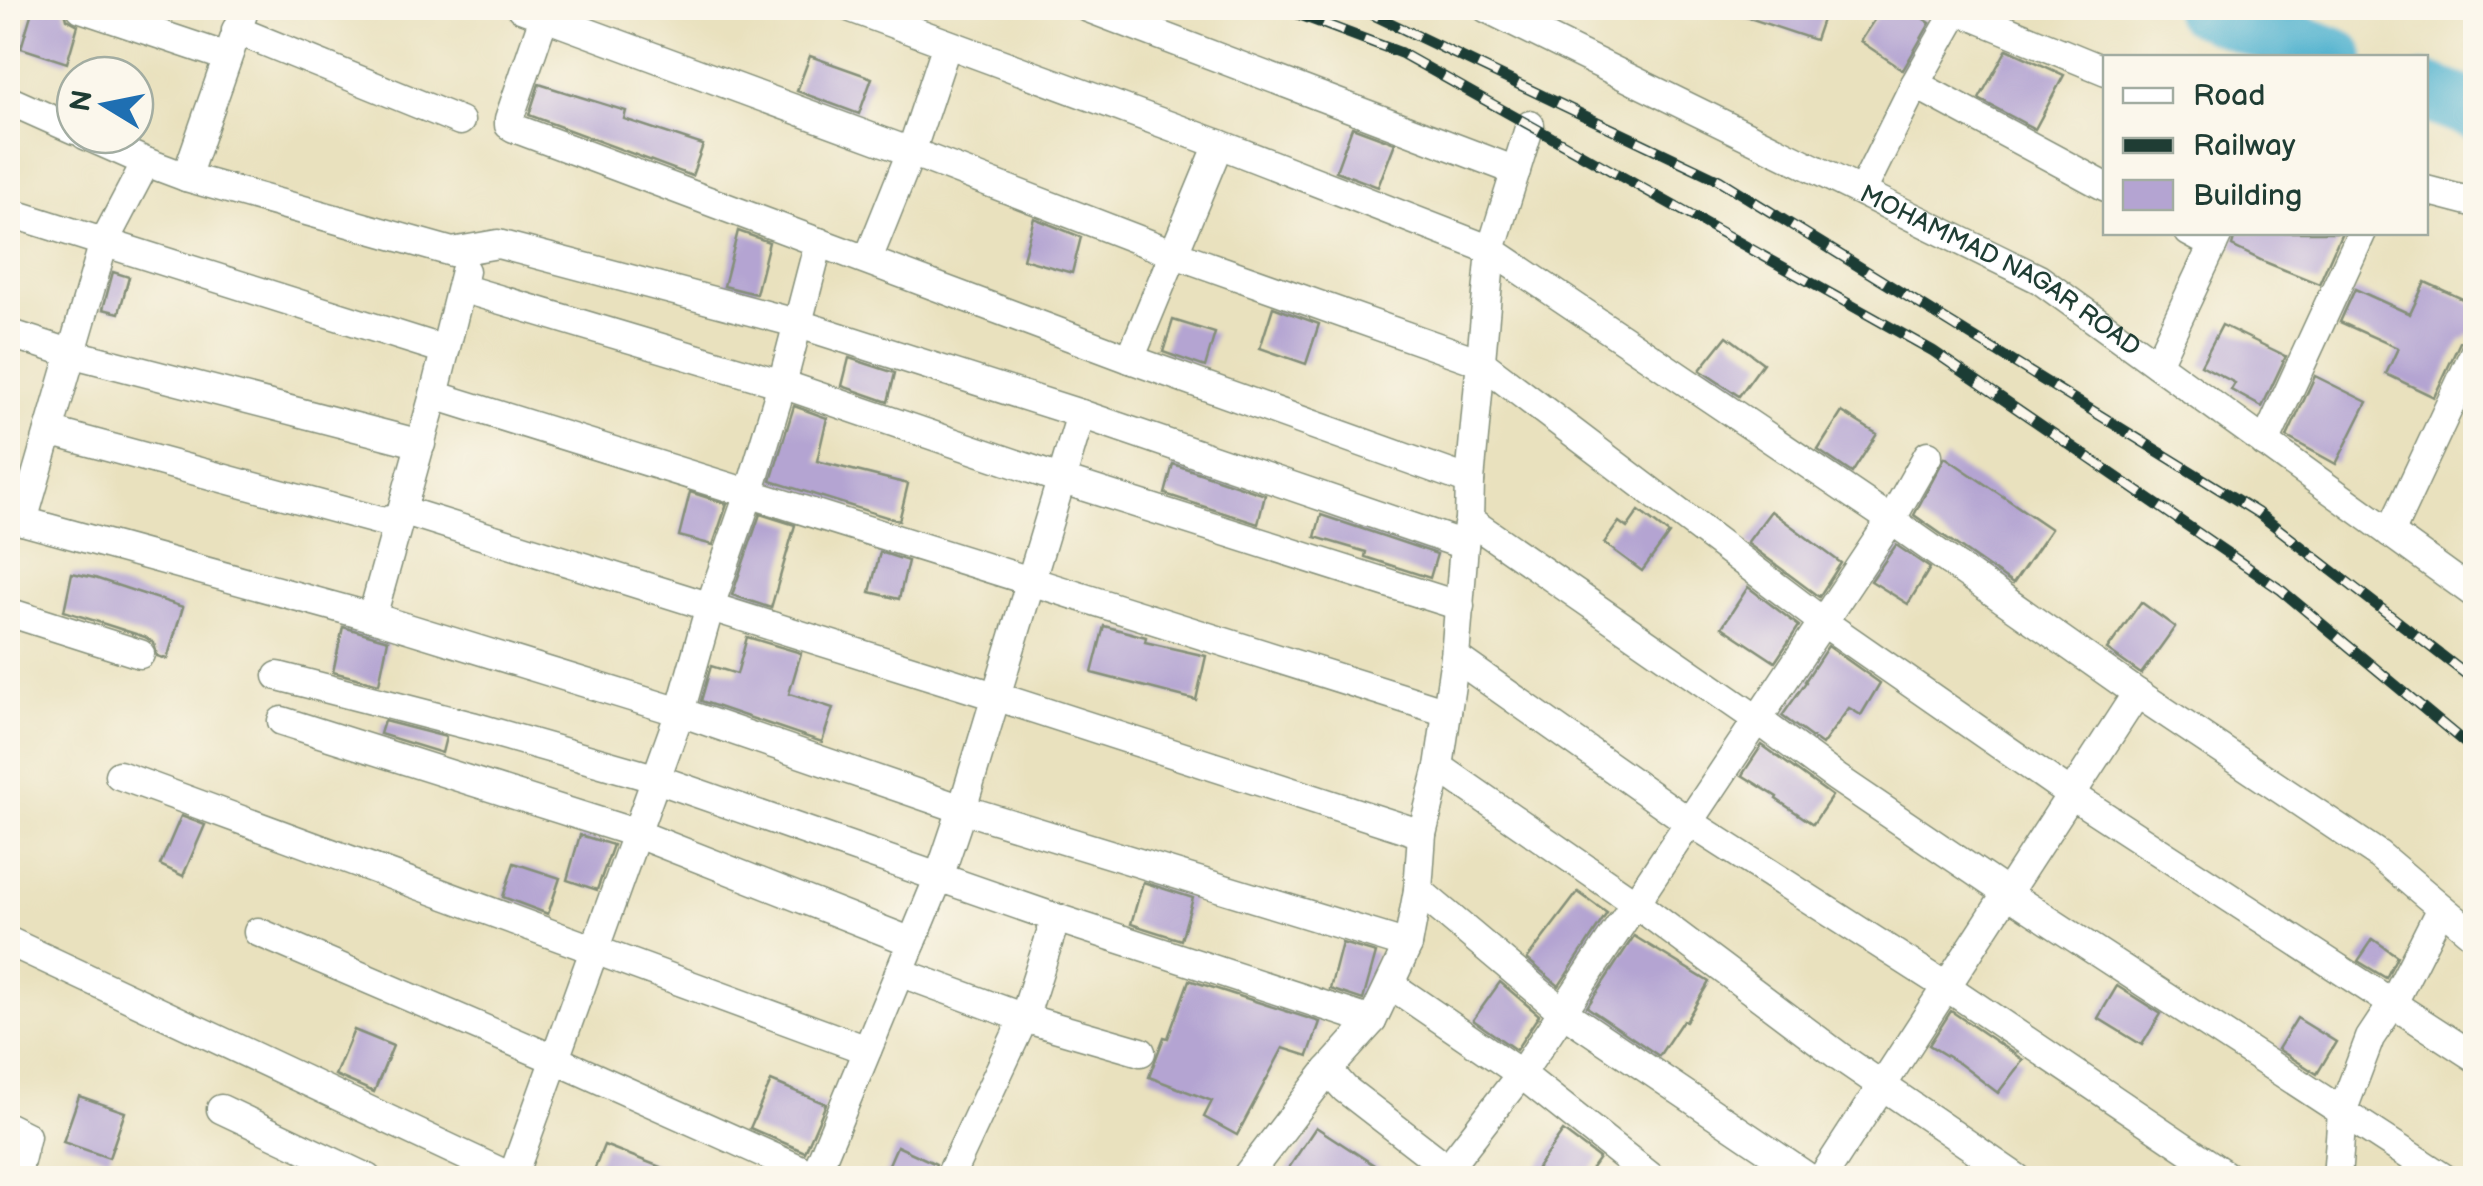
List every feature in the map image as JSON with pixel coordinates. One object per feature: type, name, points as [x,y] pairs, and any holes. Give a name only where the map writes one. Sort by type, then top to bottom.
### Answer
[{"type":"street","points":[[81,8],[236,32],[460,121]]},
{"type":"street","points":[[851,8],[1491,250],[1891,520],[2136,694],[2379,855],[2476,937]]},
{"type":"street","points":[[1088,8],[1516,171]]},
{"type":"street","name":"MOHAMMAD NAGAR ROAD","points":[[1486,8],[2040,279],[2476,595]]},
{"type":"street","points":[[1862,191],[1954,8],[2103,70]]},
{"type":"street","points":[[1470,480],[1130,358],[509,125],[537,10],[1175,254],[1480,362],[1823,622],[2072,796],[2476,1058]]},
{"type":"street","points":[[186,177],[236,32]]},
{"type":"street","points":[[868,260],[911,152],[947,44]]},
{"type":"street","points":[[1915,84],[2103,185]]},
{"type":"street","points":[[8,100],[55,121]]},
{"type":"street","points":[[1256,1175],[1328,1070],[1372,1021],[1408,945],[1418,890],[1422,834],[1439,767],[1455,658],[1491,250],[1530,125]]},
{"type":"street","points":[[1130,358],[1218,144]]},
{"type":"street","points":[[130,155],[186,177],[452,252],[498,244],[796,323],[1467,532],[1758,720],[2008,894],[2444,1178]]},
{"type":"street","points":[[146,162],[104,242],[49,431],[15,519],[372,617],[680,712],[962,809],[1408,945]]},
{"type":"street","points":[[2428,191],[2476,203]]},
{"type":"street","points":[[8,212],[445,350]]},
{"type":"street","points":[[2265,442],[2361,235]]},
{"type":"street","points":[[2157,364],[2207,237]]},
{"type":"street","points":[[8,942],[513,1178],[680,712],[782,384],[819,242]]},
{"type":"street","points":[[372,617],[471,249]]},
{"type":"street","points":[[461,288],[782,384],[1060,480],[1460,606]]},
{"type":"street","points":[[8,332],[70,353],[421,444]]},
{"type":"street","points":[[2390,533],[2476,349]]},
{"type":"street","points":[[434,395],[1447,712]]},
{"type":"street","points":[[258,932],[554,1059],[814,1177],[900,972],[962,809],[1081,414]]},
{"type":"street","points":[[49,431],[384,522],[411,513],[1422,834]]},
{"type":"street","points":[[1328,1070],[1345,1089],[1451,1175],[1891,520],[1928,455]]},
{"type":"street","points":[[8,612],[140,654]]},
{"type":"street","points":[[1455,658],[1689,822],[1947,987],[2230,1178]]},
{"type":"street","points":[[278,676],[654,778],[1056,918],[1372,1021]]},
{"type":"street","points":[[1822,1178],[2136,694]]},
{"type":"street","points":[[282,721],[635,832],[912,942]]},
{"type":"street","points":[[1439,767],[1635,903],[1882,1086],[2018,1178]]},
{"type":"street","points":[[119,774],[868,1050]]},
{"type":"street","points":[[1418,890],[1564,1012],[1810,1178]]},
{"type":"street","points":[[2337,1178],[2342,1112],[2370,1038],[2392,1005],[2441,908]]},
{"type":"street","points":[[949,1178],[1024,1018],[1056,918]]},
{"type":"street","points":[[900,972],[1024,1018],[1141,1052]]},
{"type":"street","points":[[1391,984],[1521,1074],[1652,1178]]},
{"type":"street","points":[[221,1109],[320,1169],[367,1178]]},
{"type":"street","points":[[8,1127],[26,1136],[16,1178]]},
{"type":"building","points":[[33,8],[64,8],[67,19],[78,25],[69,55],[55,55],[55,59],[21,48]]},
{"type":"building","points":[[1735,8],[1826,8],[1815,40],[1734,13]]},
{"type":"building","points":[[1882,8],[1907,8],[1930,23],[1903,70],[1860,41]]},
{"type":"building","points":[[2007,49],[2064,75],[2035,129],[1979,99]]},
{"type":"building","points":[[810,56],[872,78],[859,114],[797,91]]},
{"type":"building","points":[[539,84],[626,111],[624,119],[703,145],[692,176],[529,115]]},
{"type":"building","points":[[1352,127],[1395,143],[1378,187],[1336,171]]},
{"type":"building","points":[[1034,218],[1081,237],[1072,273],[1023,259]]},
{"type":"building","points":[[738,231],[769,242],[756,294],[724,286]]},
{"type":"building","points":[[2235,235],[2341,235],[2319,284],[2232,246]]},
{"type":"building","points":[[113,272],[129,277],[119,313],[103,309]]},
{"type":"building","points":[[2425,282],[2476,305],[2476,323],[2460,342],[2434,397],[2386,374],[2398,348],[2340,322],[2355,289],[2410,314]]},
{"type":"building","points":[[1273,307],[1319,324],[1306,364],[1260,348]]},
{"type":"building","points":[[1173,320],[1215,333],[1205,367],[1163,352]]},
{"type":"building","points":[[2222,325],[2286,356],[2262,407],[2231,390],[2235,383],[2201,365]]},
{"type":"building","points":[[1727,336],[1763,363],[1739,396],[1700,370]]},
{"type":"building","points":[[849,358],[895,373],[888,402],[842,386]]},
{"type":"building","points":[[2315,376],[2367,402],[2336,464],[2287,437]]},
{"type":"building","points":[[794,406],[827,418],[817,461],[908,484],[899,521],[771,481]]},
{"type":"building","points":[[1842,412],[1877,434],[1852,473],[1818,450]]},
{"type":"building","points":[[1945,457],[2051,529],[2013,584],[1914,515]]},
{"type":"building","points":[[1173,464],[1265,495],[1258,524],[1165,494]]},
{"type":"building","points":[[690,492],[727,504],[713,545],[679,536]]},
{"type":"building","points":[[1639,511],[1669,534],[1642,571],[1604,543],[1619,522],[1627,528]]},
{"type":"building","points":[[1771,511],[1841,563],[1819,597],[1747,543]]},
{"type":"building","points":[[760,514],[795,525],[771,608],[732,595]]},
{"type":"building","points":[[1321,515],[1437,554],[1430,578],[1315,537]]},
{"type":"building","points":[[1896,545],[1930,568],[1908,604],[1871,581]]},
{"type":"building","points":[[880,552],[908,561],[899,599],[870,592]]},
{"type":"building","points":[[72,573],[183,607],[167,659],[157,656],[154,643],[145,637],[64,611]]},
{"type":"building","points":[[1748,587],[1799,626],[1775,662],[1722,627]]},
{"type":"building","points":[[2141,602],[2175,627],[2141,674],[2107,650]]},
{"type":"building","points":[[1104,626],[1146,637],[1145,642],[1206,656],[1196,700],[1092,673]]},
{"type":"building","points":[[343,627],[388,640],[379,684],[333,672]]},
{"type":"building","points":[[747,637],[801,653],[789,694],[833,708],[822,742],[701,701],[711,666],[737,674]]},
{"type":"building","points":[[1828,646],[1880,683],[1861,715],[1849,708],[1822,745],[1782,716]]},
{"type":"building","points":[[384,721],[446,737],[442,753],[380,734]]},
{"type":"building","points":[[1762,745],[1832,796],[1813,824],[1742,775]]},
{"type":"building","points":[[181,816],[205,825],[183,876],[160,865]]},
{"type":"building","points":[[580,835],[613,845],[597,890],[567,880]]},
{"type":"building","points":[[514,863],[560,878],[548,914],[503,897]]},
{"type":"building","points":[[1143,882],[1193,898],[1181,940],[1131,924]]},
{"type":"building","points":[[1578,892],[1607,913],[1559,986],[1527,959]]},
{"type":"building","points":[[1634,936],[1709,982],[1659,1056],[1587,1007]]},
{"type":"building","points":[[2373,939],[2397,956],[2386,978],[2358,961]]},
{"type":"building","points":[[1342,943],[1376,953],[1363,1000],[1330,989]]},
{"type":"building","points":[[1189,980],[1320,1022],[1308,1056],[1283,1048],[1237,1135],[1204,1117],[1212,1101],[1149,1077]]},
{"type":"building","points":[[1500,982],[1539,1015],[1516,1050],[1473,1020]]},
{"type":"building","points":[[2117,986],[2161,1014],[2142,1045],[2098,1018]]},
{"type":"building","points":[[1951,1011],[2023,1060],[1998,1093],[1929,1045]]},
{"type":"building","points":[[2297,1018],[2336,1042],[2317,1074],[2278,1049]]},
{"type":"building","points":[[354,1030],[393,1046],[374,1092],[335,1075]]},
{"type":"building","points":[[771,1081],[826,1104],[805,1152],[750,1128]]},
{"type":"building","points":[[79,1096],[125,1112],[109,1158],[63,1142]]},
{"type":"building","points":[[1316,1127],[1394,1178],[1282,1178]]},
{"type":"building","points":[[1563,1131],[1599,1158],[1585,1178],[1551,1178],[1537,1168]]},
{"type":"building","points":[[604,1145],[686,1177],[591,1178]]},
{"type":"building","points":[[897,1146],[936,1164],[932,1178],[883,1178]]},
{"type":"waterway","points":[[2203,8],[2327,55]]},
{"type":"waterway","points":[[2428,93],[2476,111]]},
{"type":"railway","points":[[1282,8],[1401,53],[1933,351],[2281,590],[2476,752]]},
{"type":"railway","points":[[1359,8],[1719,180],[2258,513],[2476,682]]}]
